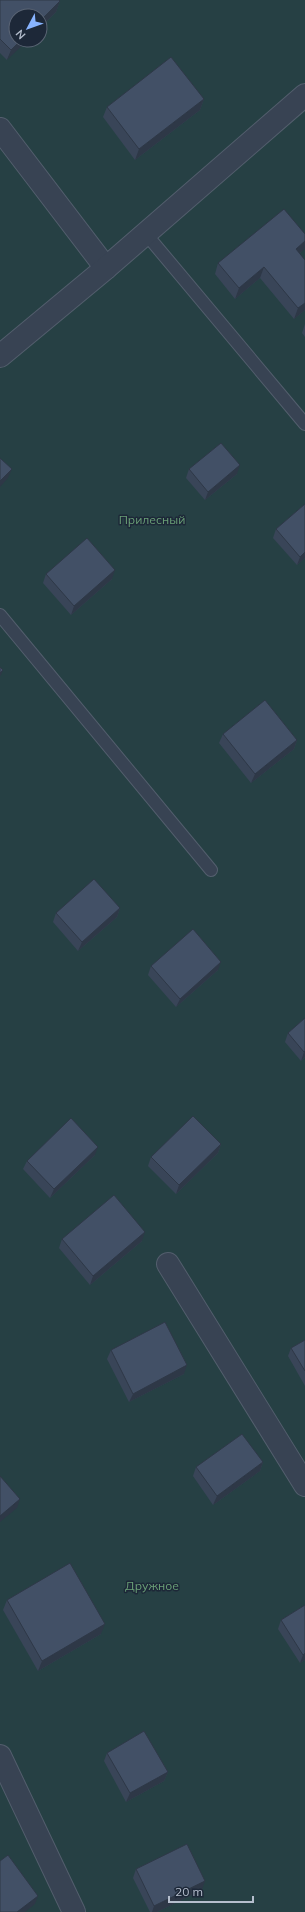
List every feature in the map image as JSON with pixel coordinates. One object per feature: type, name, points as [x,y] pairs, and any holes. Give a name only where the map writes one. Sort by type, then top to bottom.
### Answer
[{"type":"street","points":[[0,356],[146,234],[305,95]]},
{"type":"street","points":[[0,130],[106,268]]},
{"type":"street","points":[[168,1264],[305,1485]]},
{"type":"street","points":[[0,1756],[74,1912]]},
{"type":"lane","points":[[146,234],[305,424]]},
{"type":"lane","points":[[0,615],[211,870]]},
{"type":"green space","points":[[0,0],[305,0],[305,1912],[0,1912]]},
{"type":"building","points":[[0,0],[60,1],[48,13],[48,8],[8,8],[8,47],[0,39]]},
{"type":"building","points":[[171,57],[204,99],[139,149],[107,107]]},
{"type":"building","points":[[284,209],[305,234],[305,241],[296,249],[305,260],[305,303],[298,308],[264,267],[239,288],[218,263]]},
{"type":"building","points":[[221,443],[240,465],[208,492],[189,469]]},
{"type":"building","points":[[0,458],[12,469],[0,481]]},
{"type":"building","points":[[305,504],[305,552],[300,557],[276,529]]},
{"type":"building","points":[[87,538],[115,570],[74,606],[46,574]]},
{"type":"building","points":[[265,700],[297,740],[255,774],[223,734]]},
{"type":"building","points":[[94,879],[120,908],[82,942],[56,913]]},
{"type":"building","points":[[193,929],[221,962],[180,999],[151,966]]},
{"type":"building","points":[[305,1018],[305,1051],[304,1052],[288,1033]]},
{"type":"building","points":[[193,1116],[221,1144],[179,1185],[151,1157]]},
{"type":"building","points":[[71,1118],[98,1147],[54,1189],[27,1161]]},
{"type":"building","points":[[114,1195],[145,1232],[93,1276],[62,1239]]},
{"type":"building","points":[[165,1322],[187,1365],[133,1394],[111,1350]]},
{"type":"building","points":[[305,1340],[305,1371],[291,1348]]},
{"type":"building","points":[[242,1434],[263,1462],[217,1496],[196,1467]]},
{"type":"building","points":[[0,1476],[20,1499],[0,1516]]},
{"type":"building","points":[[70,1563],[105,1624],[42,1661],[7,1600]]},
{"type":"building","points":[[305,1605],[305,1653],[303,1655],[281,1620]]},
{"type":"building","points":[[144,1731],[168,1772],[130,1793],[107,1753]]},
{"type":"building","points":[[187,1844],[205,1881],[154,1906],[136,1869]]},
{"type":"building","points":[[8,1855],[38,1896],[17,1912],[0,1912],[0,1861]]},
{"type":"park label","name":"Прилесный","points":[[152,520]]},
{"type":"park label","name":"Дружное","points":[[152,1586]]}]
